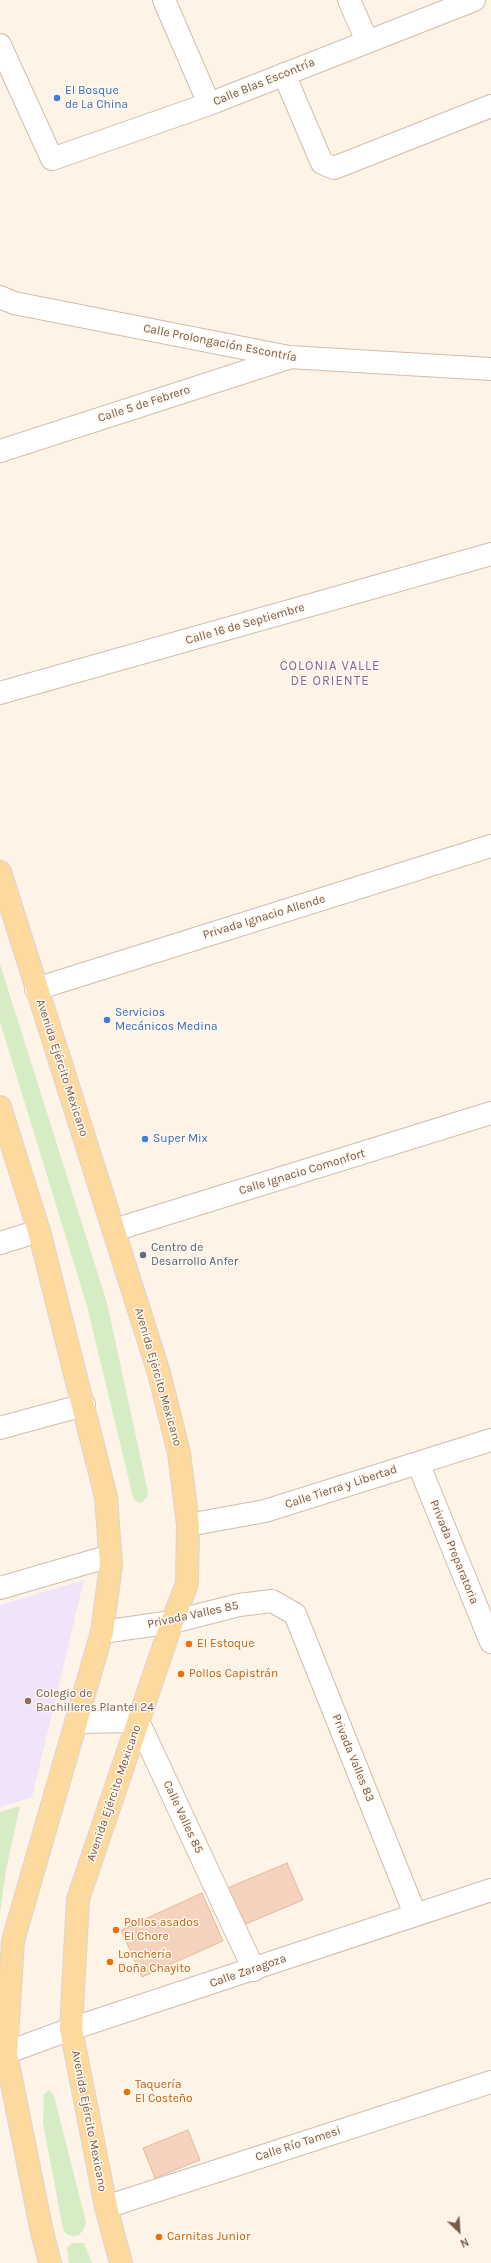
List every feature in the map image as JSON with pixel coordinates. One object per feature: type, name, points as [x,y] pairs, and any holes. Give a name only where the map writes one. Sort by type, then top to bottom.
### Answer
[{"type":"main road","name":"Avenida Ejército Mexicano","points":[[0,872],[160,1373],[179,1453],[188,1525],[187,1584],[172,1622],[78,1899],[71,2029],[106,2207],[121,2263]]},
{"type":"main road","points":[[0,1107],[39,1231],[84,1405],[106,1497],[111,1565],[102,1632],[13,1941],[3,2054],[50,2263]]},
{"type":"street","points":[[164,0],[210,104]]},
{"type":"street","points":[[348,0],[367,41]]},
{"type":"street","name":"Calle Blas Escontría","points":[[0,45],[52,159],[210,104],[474,0]]},
{"type":"street","points":[[284,74],[322,163],[334,168],[491,106]]},
{"type":"street","name":"Calle Prolongación Escontría","points":[[0,297],[14,303],[289,357],[491,369]]},
{"type":"street","name":"Calle 5 de Febrero","points":[[0,451],[289,357]]},
{"type":"street","name":"Calle 16 de Septiembre","points":[[0,693],[491,554]]},
{"type":"street","name":"Privada Ignacio Allende","points":[[36,988],[491,846]]},
{"type":"street","name":"Calle Ignacio Comonfort","points":[[114,1230],[491,1113]]},
{"type":"street","points":[[0,1243],[39,1231]]},
{"type":"street","points":[[0,1428],[84,1405]]},
{"type":"street","name":"Calle Tierra y Libertad","points":[[188,1525],[265,1511],[491,1440]]},
{"type":"street","name":"Privada Preparatoria","points":[[418,1463],[491,1642]]},
{"type":"street","points":[[0,1588],[110,1556]]},
{"type":"street","name":"Privada Valles 85","points":[[102,1632],[172,1622],[239,1604],[272,1601],[283,1608]]},
{"type":"street","name":"Privada Valles 83","points":[[283,1608],[295,1614],[415,1914]]},
{"type":"street","points":[[76,1722],[138,1721]]},
{"type":"street","name":"Calle Valles 85","points":[[138,1721],[254,1970]]},
{"type":"street","name":"Calle Zaragoza","points":[[3,2054],[71,2029],[254,1970],[415,1914],[491,1890]]},
{"type":"street","name":"Calle Río Tamesi","points":[[106,2207],[491,2082]]},
{"type":"shaded area","name":"Colegio de Bachilleres Plantel 24","points":[[84,1580],[32,1797],[0,1807],[0,1605]]},
{"type":"green space","points":[[0,964],[107,1303],[148,1492],[148,1496],[142,1503],[135,1501],[133,1497],[87,1306],[0,1022]]},
{"type":"green space","points":[[20,1806],[6,1870],[0,1913],[0,1812]]},
{"type":"green space","points":[[50,2090],[54,2096],[86,2222],[84,2229],[79,2235],[73,2236],[66,2234],[63,2229],[43,2123],[44,2094]]},
{"type":"green space","points":[[72,2243],[84,2243],[92,2263],[69,2263],[67,2248]]},
{"type":"building","points":[[287,1863],[303,1900],[241,1926],[225,1889]]},
{"type":"building","points":[[202,1893],[223,1941],[142,1977],[121,1930]]},
{"type":"building","points":[[188,2130],[200,2160],[155,2178],[143,2148]]},
{"type":"place","name":"El Bosque de La China","points":[[57,98]]},
{"type":"place","name":"Servicios Mecánicos Medina","points":[[107,1020]]},
{"type":"place","name":"Super Mix","points":[[145,1139]]},
{"type":"place","name":"Centro de Desarrollo Anfer","points":[[143,1255]]},
{"type":"place","name":"El Estoque","points":[[189,1644]]},
{"type":"place","name":"Pollos Capistrán","points":[[181,1674]]},
{"type":"place","name":"Colegio de Bachilleres Plantel 24","points":[[28,1701]]},
{"type":"place","name":"Pollos asados El Chore","points":[[116,1930]]},
{"type":"place","name":"Lonchería Doña Chayito","points":[[110,1962]]},
{"type":"place","name":"Taquería El Costeño","points":[[127,2092]]},
{"type":"place","name":"Carnitas Junior","points":[[159,2237]]},
{"type":"district","name":"COLONIA VALLE DE ORIENTE","points":[[330,674]]}]
